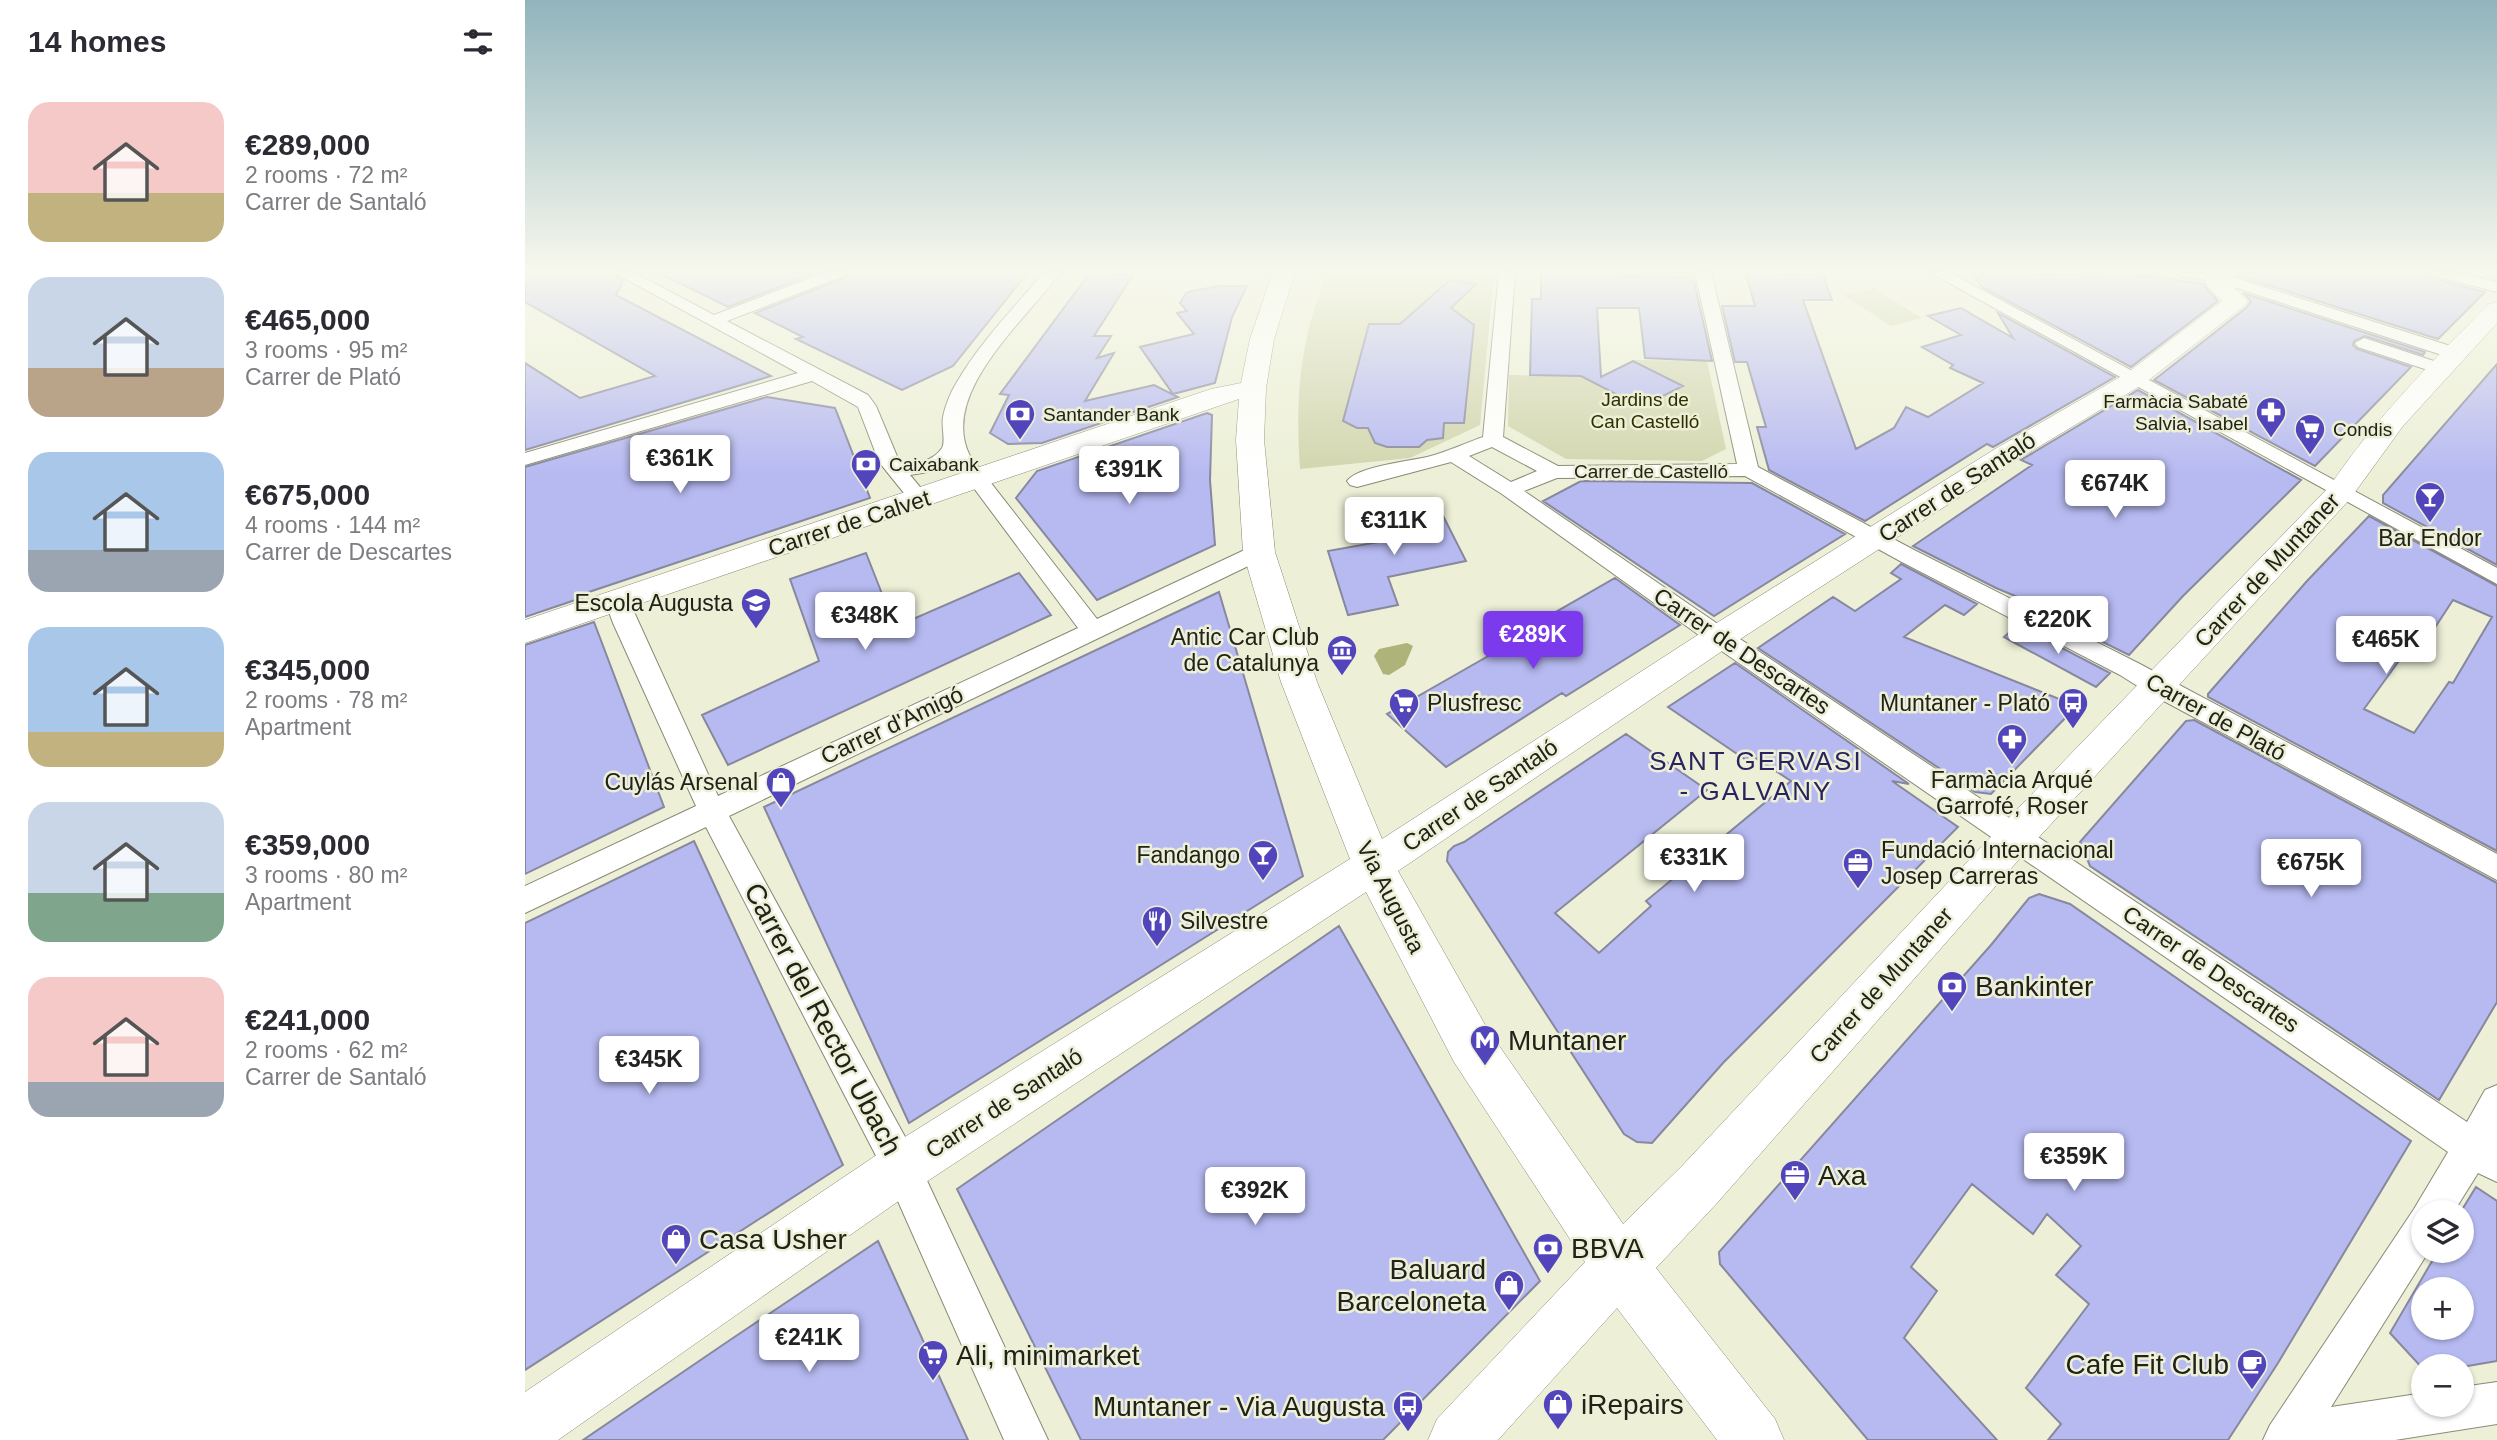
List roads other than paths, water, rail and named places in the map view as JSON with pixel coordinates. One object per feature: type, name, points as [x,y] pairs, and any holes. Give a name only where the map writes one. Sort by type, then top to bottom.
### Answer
[{"type":"street","points":[[750,339],[852,394],[867,406],[893,467],[919,499]]},
{"type":"street","points":[[997,339],[965,383],[951,418],[953,446],[1093,631]]},
{"type":"street","name":"Via Augusta","points":[[1262,339],[1253,388],[1250,440],[1259,552],[1299,682],[1373,866],[1471,1046],[1619,1266],[1754,1440]]},
{"type":"street","points":[[1493,440],[1501,339]]},
{"type":"street","points":[[1719,339],[1749,470]]},
{"type":"street","points":[[2063,339],[2497,577]]},
{"type":"street","name":"Carrer de Santaló","points":[[525,1427],[902,1168],[1373,866],[1719,637],[2005,455],[2136,378],[2192,339]]},
{"type":"street","points":[[2352,339],[2447,361]]},
{"type":"street","points":[[2390,339],[2447,361]]},
{"type":"street","name":"Carrer de Muntaner","points":[[1458,1440],[1619,1266],[1700,1184],[2016,836],[2340,493],[2369,453],[2468,339]]},
{"type":"street","points":[[525,459],[814,374]]},
{"type":"street","name":"Carrer de Calvet","points":[[525,632],[978,480],[1220,395],[1253,388]]},
{"type":"street","points":[[1357,481],[1371,475],[1429,464],[1493,440],[1553,471]]},
{"type":"street","points":[[893,467],[912,469],[931,465],[944,458],[953,446]]},
{"type":"street","points":[[1453,455],[1509,491],[1553,471]]},
{"type":"street","name":"Carrer de Castelló","points":[[1553,471],[1749,470]]},
{"type":"street","name":"Carrer de Plató","points":[[1749,470],[1876,539],[2129,669],[2156,687],[2497,868]]},
{"type":"street","name":"Carrer de Descartes","points":[[1509,491],[1719,637],[2485,1155]]},
{"type":"street","name":"Carrer d'Amigó","points":[[525,900],[1259,552]]},
{"type":"street","name":"Carrer del Rector Ubach","points":[[617,601],[692,768],[902,1168],[1026,1440]]},
{"type":"street","points":[[2443,1200],[2485,1155],[2497,1102]]},
{"type":"street","points":[[2287,1437],[2411,1244]]},
{"type":"street","points":[[2287,1437],[2497,1403]]},
{"type":"place","name":"Farmàcia Sabaté Salvia, Isabel","points":[[2271,439]]},
{"type":"place","name":"Santander Bank","points":[[1020,441]]},
{"type":"place","name":"Condis","points":[[2310,456]]},
{"type":"place","name":"Caixabank","points":[[866,491]]},
{"type":"place","name":"Bar Endor","points":[[2430,524]]},
{"type":"place","name":"Escola Augusta","points":[[756,630]]},
{"type":"place","name":"Antic Car Club de Catalunya","points":[[1342,677]]},
{"type":"place","name":"Plusfresc","points":[[1404,730]]},
{"type":"place","name":"Muntaner - Plató","points":[[2073,730]]},
{"type":"place","name":"Farmàcia Arqué Garrofé, Roser","points":[[2012,766]]},
{"type":"place","name":"Cuylás Arsenal","points":[[781,809]]},
{"type":"place","name":"Fandango","points":[[1263,882]]},
{"type":"place","name":"Fundació Internacional Josep Carreras","points":[[1858,890]]},
{"type":"place","name":"Silvestre","points":[[1157,948]]},
{"type":"place","name":"Bankinter","points":[[1952,1013]]},
{"type":"place","name":"Muntaner","points":[[1485,1067]]},
{"type":"place","name":"Axa","points":[[1795,1202]]},
{"type":"place","name":"Casa Usher","points":[[676,1266]]},
{"type":"place","name":"BBVA","points":[[1548,1275]]},
{"type":"place","name":"Baluard Barceloneta","points":[[1509,1312]]},
{"type":"place","name":"Ali, minimarket","points":[[933,1382]]},
{"type":"place","name":"Cafe Fit Club","points":[[2252,1391]]},
{"type":"place","name":"iRepairs","points":[[1558,1431]]},
{"type":"place","name":"Muntaner - Via Augusta","points":[[1408,1433]]},
{"type":"district","name":"SANT GERVASI - GALVANY","points":[[1756,776]]},
{"type":"park label","name":"Jardins de Can Castelló","points":[[1645,410]]}]
